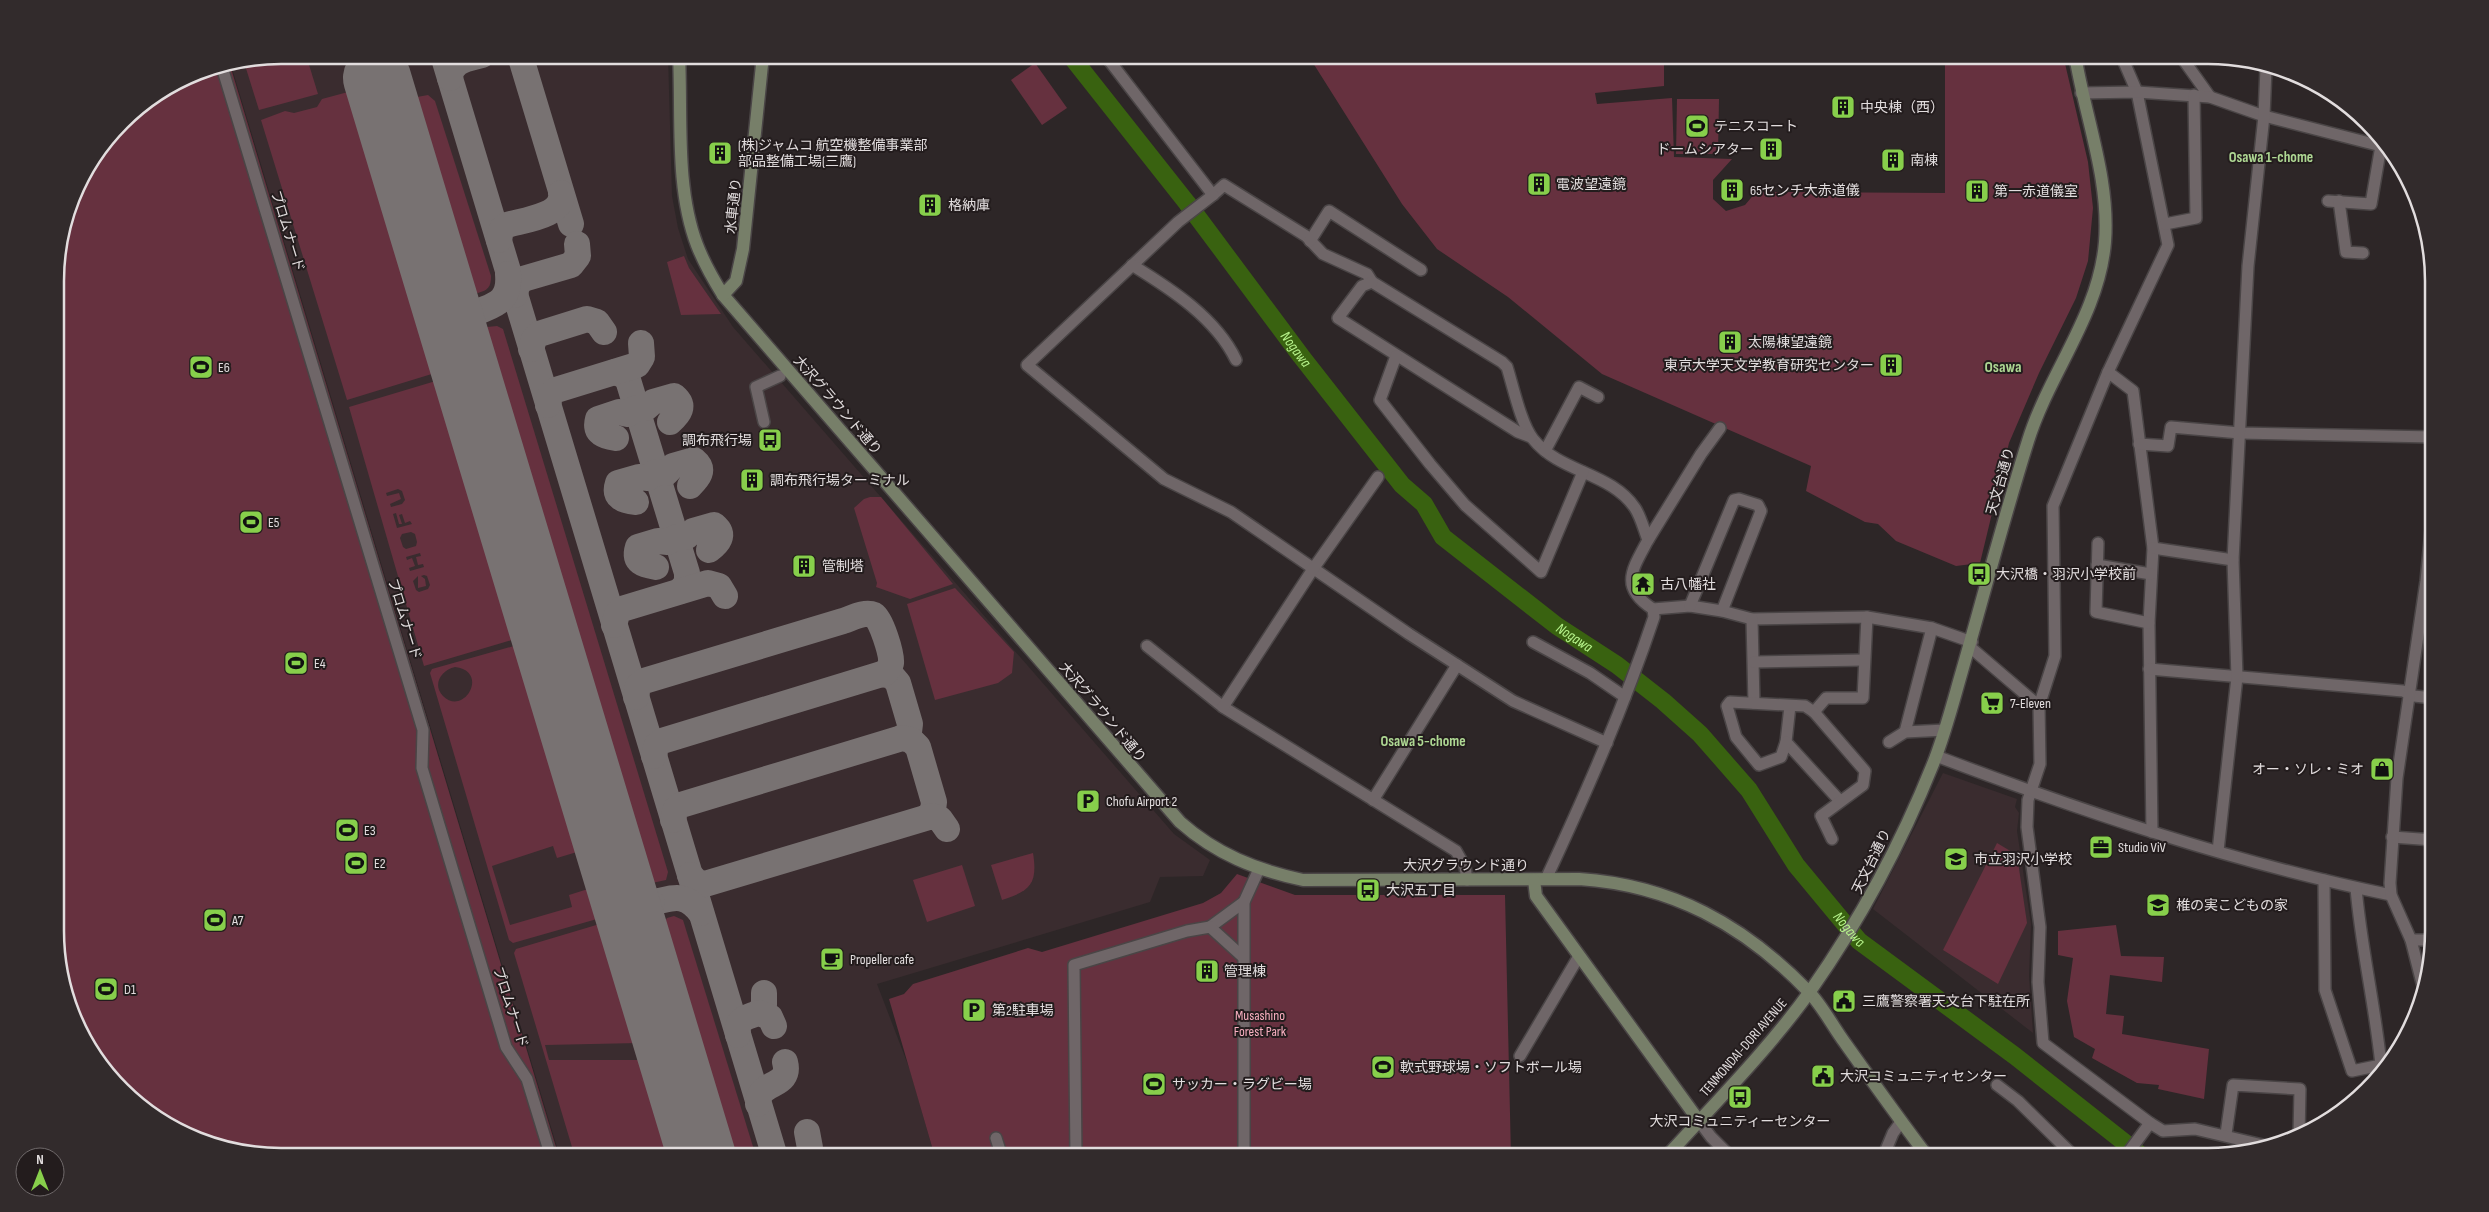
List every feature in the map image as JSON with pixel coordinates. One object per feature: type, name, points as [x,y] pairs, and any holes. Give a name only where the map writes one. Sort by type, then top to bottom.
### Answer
[{"type":"street","name":"大沢グラウンド通り","points":[[680,64],[683,183],[688,213],[699,250],[723,295],[1171,813],[1208,844],[1229,857],[1259,869],[1303,880],[1579,879],[1614,883],[1680,900],[1724,921],[1770,956],[1809,992],[1921,1148]]},
{"type":"street","name":"水車通り","points":[[723,295],[736,281],[743,249],[762,64]]},
{"type":"street","points":[[1112,64],[1211,196]]},
{"type":"street","name":"天文台通り","points":[[1844,940],[1864,909],[1898,841],[1936,756],[1971,644],[2034,423],[2096,289],[2103,257],[2104,195],[2076,64]]},
{"type":"street","points":[[2125,64],[2137,92],[2168,245],[2108,372],[2052,506],[2054,656],[2040,706],[2040,764],[2028,800],[2027,827],[2040,927],[2038,982],[2043,1043],[2149,1125],[2163,1131],[2195,1129],[2226,1134],[2257,1143]]},
{"type":"street","points":[[2186,64],[2210,97]]},
{"type":"street","name":"プロムナード","points":[[223,71],[423,730],[422,768],[506,1048],[527,1080],[548,1148]]},
{"type":"street","points":[[2218,851],[2238,677],[2233,560],[2251,234],[2264,116],[2266,72]]},
{"type":"street","points":[[2081,92],[2137,92],[2210,97],[2264,116],[2374,142]]},
{"type":"street","points":[[2165,224],[2196,218],[2194,95]]},
{"type":"street","points":[[2363,253],[2346,252],[2334,201],[2371,204],[2382,152]]},
{"type":"street","points":[[1607,743],[1513,701],[1313,569],[1231,512],[1164,479],[1027,365],[1180,220],[1224,185],[1310,241],[1323,254],[1367,274],[1372,282],[1502,362],[1507,367],[1520,411],[1531,437],[1553,458],[1618,489],[1636,509],[1648,540]]},
{"type":"street","points":[[1310,241],[1329,211],[1421,270]]},
{"type":"street","points":[[1132,265],[1174,292],[1230,347],[1236,360]]},
{"type":"street","points":[[1372,282],[1362,286],[1338,318],[1518,432],[1531,437]]},
{"type":"street","points":[[1396,356],[1380,400],[1465,505],[1541,572],[1583,472]]},
{"type":"street","points":[[2108,372],[2133,391],[2153,548],[2149,623],[2152,832]]},
{"type":"street","points":[[764,422],[756,387],[780,376]]},
{"type":"street","points":[[1544,451],[1579,387],[1598,396]]},
{"type":"street","points":[[2139,444],[2168,446],[2171,427],[2240,433],[2425,437]]},
{"type":"street","points":[[1720,428],[1701,454],[1648,540],[1633,573],[1631,586],[1635,594],[1653,609],[1654,617],[1607,743],[1540,879],[1536,896],[1699,1121],[1722,1148]]},
{"type":"street","points":[[1223,707],[1313,569],[1378,477]]},
{"type":"street","points":[[1690,606],[1734,500],[1739,499],[1758,505],[1761,511],[1722,611]]},
{"type":"street","points":[[2098,543],[2096,612],[2149,623]]},
{"type":"street","points":[[2153,548],[2233,560]]},
{"type":"street","points":[[2097,565],[2151,574]]},
{"type":"street","points":[[2420,976],[2412,940],[2391,894],[2392,837],[2408,694],[2425,589]]},
{"type":"street","points":[[1653,609],[1690,606],[1722,611],[1752,619],[1867,617],[1932,628],[1971,644],[2040,706]]},
{"type":"street","points":[[1814,712],[1826,698],[1863,698],[1867,617]]},
{"type":"street","points":[[1752,619],[1754,703]]},
{"type":"street","points":[[1905,732],[1932,628]]},
{"type":"street","points":[[1533,642],[1590,673],[1625,697]]},
{"type":"street","points":[[1147,646],[1223,707],[1456,851],[1465,867],[1467,880]]},
{"type":"street","points":[[1754,662],[1864,660]]},
{"type":"street","points":[[1373,800],[1457,665]]},
{"type":"street","points":[[2149,669],[2403,691],[2408,694],[2425,697]]},
{"type":"street","points":[[1790,706],[1786,742],[1781,757],[1759,765],[1736,737],[1726,706],[1730,702],[1805,706],[1814,712],[1865,771],[1863,785],[1821,816],[1832,839]]},
{"type":"street","points":[[1889,742],[1905,732],[1945,730]]},
{"type":"street","points":[[1786,742],[1840,801]]},
{"type":"street","points":[[1936,756],[2031,792],[2152,832],[2281,870],[2356,888],[2391,894]]},
{"type":"street","points":[[2392,837],[2425,839]]},
{"type":"street","points":[[1244,1148],[1244,902],[1259,869]]},
{"type":"street","points":[[2324,880],[2325,990],[2352,1071],[2378,1066]]},
{"type":"street","points":[[2356,888],[2360,936],[2377,1024],[2381,1062]]},
{"type":"street","points":[[1076,1148],[1074,965],[1187,931],[1210,926],[1244,902]]},
{"type":"street","points":[[1210,926],[1243,957]]},
{"type":"street","name":"TENMONDAI-DORI AVENUE","points":[[1674,1148],[1748,1067],[1809,992],[1844,940]]},
{"type":"street","points":[[2412,940],[2425,940]]},
{"type":"street","points":[[1520,1056],[1579,956]]},
{"type":"street","points":[[1997,1084],[2018,1101],[2066,1148]]},
{"type":"street","points":[[2226,1134],[2233,1085],[2300,1089],[2299,1128]]},
{"type":"street","points":[[1887,1148],[1893,1133],[1901,1122]]},
{"type":"street","points":[[2131,1148],[2149,1125]]},
{"type":"street","points":[[996,1138],[999,1148]]},
{"type":"shaded area","points":[[266,64],[668,64],[672,196],[678,228],[688,259],[733,327],[1174,834],[1210,860],[1203,876],[1160,877],[1150,902],[877,984],[910,1070],[932,1148],[557,1148],[232,69]]},
{"type":"shaded area","points":[[1943,773],[2017,799],[2015,807],[2019,813],[2017,831],[2031,924],[2029,976],[2033,1033],[1873,909]]},
{"type":"green space","points":[[266,64],[309,64],[318,94],[259,110],[246,67]]},
{"type":"green space","points":[[1036,64],[1067,108],[1042,125],[1011,80]]},
{"type":"green space","points":[[1314,64],[1664,64],[1664,86],[1595,93],[1597,104],[1672,98],[1674,157],[1732,159],[1713,180],[1713,199],[1726,211],[1745,205],[1756,192],[1945,193],[1945,64],[2065,64],[2088,162],[2093,208],[2088,261],[2076,298],[2039,373],[2009,443],[1980,563],[1956,566],[1896,541],[1878,524],[1865,522],[1806,491],[1811,466],[1602,374],[1508,297],[1437,249],[1402,204]]},
{"type":"green space","points":[[231,70],[556,1148],[266,1148],[238,1144],[211,1137],[185,1126],[160,1112],[127,1085],[100,1052],[86,1027],[75,1001],[68,974],[64,946],[64,266],[68,238],[75,211],[86,185],[100,160],[127,127],[160,100],[172,93],[198,80]]},
{"type":"green space","points":[[348,92],[435,373],[347,400],[261,120],[285,111],[294,113],[317,107],[322,99]]},
{"type":"green space","points":[[428,95],[435,101],[491,276],[488,288],[478,293],[472,291],[468,285],[413,105],[417,97]]},
{"type":"green space","name":"テニスコート","points":[[1677,99],[1719,99],[1718,154],[1676,154]]},
{"type":"green space","points":[[684,256],[689,268],[721,314],[681,315],[667,262]]},
{"type":"green space","points":[[497,326],[503,329],[668,872],[666,880],[652,883],[646,877],[483,337],[487,327]]},
{"type":"green space","points":[[439,380],[512,640],[424,666],[349,407]],"holes":[[[398,489],[402,491],[405,500],[402,504],[391,507],[390,504],[401,499],[399,493],[387,496],[386,493]],[[396,513],[399,524],[402,524],[399,515],[402,514],[405,523],[410,521],[412,524],[397,528],[393,514]],[[411,532],[415,534],[416,546],[406,549],[403,547],[400,538],[402,534]],[[420,553],[421,556],[416,557],[418,565],[423,564],[424,567],[410,571],[409,568],[415,566],[412,558],[407,560],[406,557]],[[418,576],[418,588],[426,586],[425,579],[421,576],[427,576],[430,585],[428,589],[419,592],[416,590],[413,581]]]},
{"type":"green space","points":[[881,497],[953,584],[910,599],[876,587],[877,583],[854,508],[864,499]]},
{"type":"green space","points":[[955,588],[1014,652],[1012,673],[998,683],[935,700],[907,604]]},
{"type":"green space","points":[[514,646],[577,852],[557,858],[553,846],[492,866],[510,925],[572,907],[569,895],[588,889],[597,919],[513,943],[509,940],[430,673],[432,669]],"holes":[[[455,667],[465,670],[471,676],[472,683],[470,691],[465,697],[459,701],[451,701],[443,696],[438,687],[442,675]]]},
{"type":"green space","points":[[1997,843],[2017,855],[2027,923],[1998,984],[1943,950]]},
{"type":"green space","points":[[1033,853],[1034,872],[1030,885],[1012,897],[1002,900],[991,865]]},
{"type":"green space","points":[[962,865],[975,906],[927,922],[913,880]]},
{"type":"green space","name":"Musashino Forest Park","points":[[1237,874],[1295,895],[1505,895],[1511,1148],[932,1148],[889,999],[904,994],[913,984],[1028,948],[1042,952],[1203,903],[1221,893]]},
{"type":"green space","points":[[674,916],[683,920],[753,1148],[731,1148],[662,925],[667,918]]},
{"type":"green space","points":[[603,923],[639,1043],[545,1045],[549,1060],[645,1060],[670,1148],[572,1148],[514,953],[516,949]]},
{"type":"green space","points":[[2116,925],[2121,956],[2164,957],[2162,982],[2110,975],[2106,1014],[2124,1016],[2122,1034],[2209,1049],[2204,1099],[2158,1089],[2159,1085],[2137,1083],[2092,1058],[2095,1049],[2074,1037],[2067,1001],[2073,958],[2058,955],[2058,931]]},
{"type":"waterway","name":"Nogawa","points":[[1077,64],[1187,203],[1301,356],[1402,485],[1424,504],[1443,537],[1557,626],[1617,665],[1663,701],[1700,734],[1749,790],[1796,865],[1859,941],[2015,1056],[2132,1148]]},
{"type":"taxiway","points":[[446,64],[772,1148]]},
{"type":"taxiway","points":[[450,78],[453,67],[457,64]]},
{"type":"taxiway","points":[[523,64],[571,224]]},
{"type":"taxiway","points":[[499,240],[501,230],[507,225],[542,216],[550,212],[560,201],[561,193]]},
{"type":"taxiway","points":[[515,295],[517,285],[523,279],[571,265],[578,256],[577,244]]},
{"type":"taxiway","points":[[461,357],[458,336],[464,323],[471,316],[496,303],[503,297],[507,288],[508,274]]},
{"type":"taxiway","points":[[440,288],[446,298],[457,309],[474,313]]},
{"type":"taxiway","points":[[531,349],[534,339],[539,334],[587,319],[597,322],[604,332]]},
{"type":"taxiway","points":[[548,405],[550,395],[556,390],[637,365],[642,357],[641,343]]},
{"type":"taxiway","points":[[615,372],[623,375],[628,380],[687,573],[687,583],[680,591]]},
{"type":"taxiway","points":[[616,438],[604,435],[599,431],[598,419],[619,412],[628,414],[636,408],[646,408],[653,402],[674,396],[680,403],[680,410],[670,422]]},
{"type":"taxiway","points":[[636,502],[624,500],[618,495],[618,483],[639,477],[648,478],[656,472],[666,473],[673,466],[694,460],[700,467],[700,471],[698,477],[690,486]]},
{"type":"taxiway","points":[[656,567],[644,564],[638,560],[638,547],[658,541],[668,542],[676,537],[686,537],[693,531],[714,525],[720,532],[720,535],[718,542],[709,550]]},
{"type":"taxiway","points":[[614,625],[617,614],[622,609],[708,583],[719,586],[725,596]]},
{"type":"taxiway","points":[[636,697],[638,686],[644,681],[863,614],[874,615],[877,618],[888,645],[891,663],[885,673],[662,741],[656,746],[654,756]]},
{"type":"taxiway","points":[[882,674],[892,676],[898,683],[910,724],[909,732],[902,738]]},
{"type":"taxiway","points":[[673,820],[675,810],[681,805],[902,738],[911,740],[918,747],[934,802],[933,810],[928,817]]},
{"type":"taxiway","points":[[690,875],[697,882],[705,884],[932,816],[940,819],[947,829]]},
{"type":"taxiway","points":[[620,886],[632,897],[643,902],[681,898],[691,903],[701,913]]},
{"type":"taxiway","points":[[636,939],[638,920],[652,903]]},
{"type":"taxiway","points":[[759,1013],[764,1005],[764,993]]},
{"type":"taxiway","points":[[738,1035],[740,1022],[759,1013],[770,1017],[774,1026]]},
{"type":"taxiway","points":[[758,1104],[759,1096],[763,1091],[784,1077],[786,1071],[785,1062]]},
{"type":"taxiway","points":[[807,1132],[810,1148]]},
{"type":"runway","points":[[377,78],[699,1148]]},
{"type":"place","name":"中央棟（西）","points":[[1843,107]]},
{"type":"place","name":"テニスコート","points":[[1697,126]]},
{"type":"place","name":"ドームシアター","points":[[1771,149]]},
{"type":"place","name":"(株)ジャムコ 航空機整備事業部 部品整備工場(三鷹)","points":[[720,153]]},
{"type":"place","name":"南棟","points":[[1893,160]]},
{"type":"place","name":"電波望遠鏡","points":[[1539,184]]},
{"type":"place","name":"65センチ大赤道儀","points":[[1732,190]]},
{"type":"place","name":"第一赤道儀室","points":[[1977,191]]},
{"type":"place","name":"格納庫","points":[[930,205]]},
{"type":"place","name":"太陽棟望遠鏡","points":[[1730,342]]},
{"type":"place","name":"東京大学天文学教育研究センター","points":[[1891,365]]},
{"type":"place","name":"E6","points":[[201,367]]},
{"type":"place","name":"調布飛行場","points":[[770,440]]},
{"type":"place","name":"調布飛行場ターミナル","points":[[752,480]]},
{"type":"place","name":"E5","points":[[251,522]]},
{"type":"place","name":"管制塔","points":[[804,566]]},
{"type":"place","name":"大沢橋・羽沢小学校前","points":[[1979,574]]},
{"type":"place","name":"古八幡社","points":[[1643,584]]},
{"type":"place","name":"E4","points":[[296,663]]},
{"type":"place","name":"7-Eleven","points":[[1992,703]]},
{"type":"place","name":"オー・ソレ・ミオ","points":[[2382,769]]},
{"type":"place","name":"Chofu Airport 2","points":[[1088,801]]},
{"type":"place","name":"E3","points":[[347,830]]},
{"type":"place","name":"Studio ViV","points":[[2101,847]]},
{"type":"place","name":"市立羽沢小学校","points":[[1956,859]]},
{"type":"place","name":"E2","points":[[356,863]]},
{"type":"place","name":"大沢五丁目","points":[[1368,890]]},
{"type":"place","name":"椎の実こどもの家","points":[[2158,905]]},
{"type":"place","name":"A7","points":[[215,920]]},
{"type":"place","name":"Propeller cafe","points":[[832,959]]},
{"type":"place","name":"管理棟","points":[[1207,971]]},
{"type":"place","name":"D1","points":[[106,989]]},
{"type":"place","name":"三鷹警察署天文台下駐在所","points":[[1844,1001]]},
{"type":"place","name":"第2駐車場","points":[[974,1010]]},
{"type":"place","name":"軟式野球場・ソフトボール場","points":[[1383,1067]]},
{"type":"place","name":"大沢コミュニティセンター","points":[[1823,1076]]},
{"type":"place","name":"サッカー・ラグビー場","points":[[1154,1084]]},
{"type":"place","name":"大沢コミュニティーセンター","points":[[1740,1097]]},
{"type":"district","name":"Osawa 1-chome","points":[[2271,157]]},
{"type":"district","name":"Osawa","points":[[2003,366]]},
{"type":"district","name":"Osawa 5-chome","points":[[1423,741]]}]
